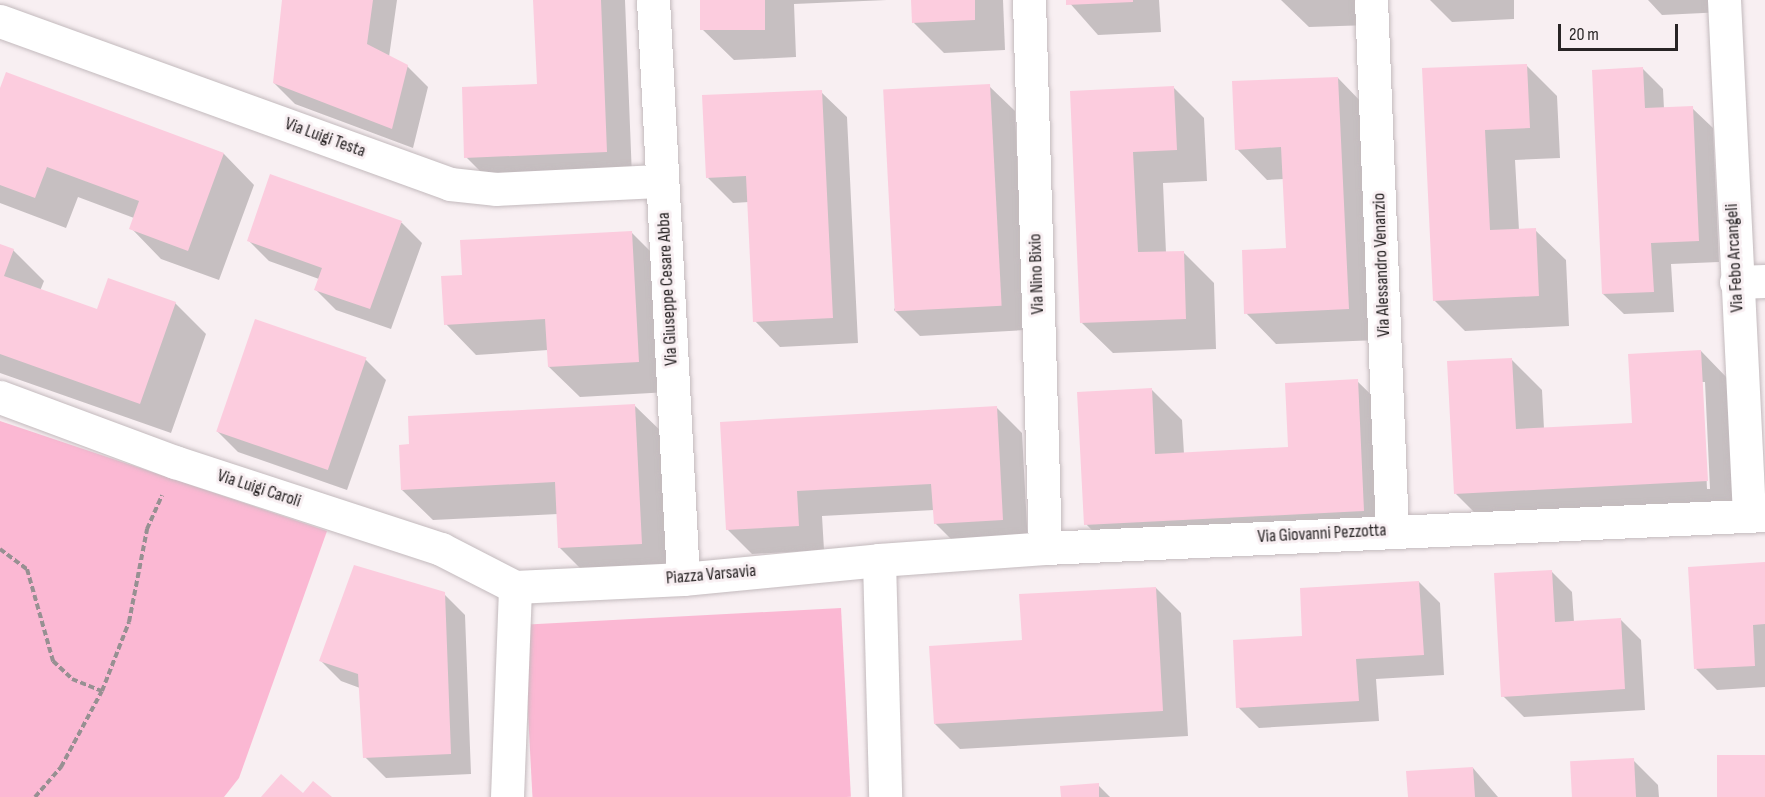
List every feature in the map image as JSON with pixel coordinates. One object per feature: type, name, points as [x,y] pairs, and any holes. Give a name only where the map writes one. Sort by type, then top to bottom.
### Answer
[{"type":"street","points":[[0,19],[17,0]]},
{"type":"street","name":"Via Giuseppe Cesare Abba","points":[[653,0],[683,579]]},
{"type":"street","name":"Via Nino Bixio","points":[[1029,0],[1045,548]]},
{"type":"street","name":"Via Alessandro Venanzio","points":[[1371,0],[1392,531]]},
{"type":"street","name":"Via Febo Arcangeli","points":[[1724,0],[1751,282],[1757,515]]},
{"type":"street","name":"Via Luigi Testa","points":[[0,19],[450,184],[496,189],[662,181]]},
{"type":"street","name":"Via Luigi Caroli","points":[[0,397],[175,462],[441,549],[515,587]]},
{"type":"street","name":"Via Giovanni Pezzotta","points":[[879,560],[1045,548],[1757,515]]},
{"type":"street","points":[[879,560],[885,797]]},
{"type":"street","name":"Piazza Varsavia","points":[[515,587],[683,579],[879,560]]},
{"type":"street","points":[[507,797],[515,587]]},
{"type":"path","points":[[35,797],[61,767],[102,691],[129,622],[147,529],[175,462]]},
{"type":"path","points":[[0,549],[27,569],[53,661],[72,679],[102,691]]},
{"type":"shaded area","points":[[0,421],[327,531],[239,778],[224,797],[0,797]]},
{"type":"shaded area","points":[[841,608],[851,797],[532,797],[523,625]]},
{"type":"building","points":[[282,0],[373,0],[367,44],[408,65],[392,129],[273,83]]},
{"type":"building","points":[[533,0],[601,0],[607,152],[464,158],[462,87],[537,84]]},
{"type":"building","points":[[700,0],[765,0],[765,30],[700,30]]},
{"type":"building","points":[[911,0],[975,0],[975,20],[912,23]]},
{"type":"building","points":[[1066,0],[1133,0],[1133,2],[1066,5]]},
{"type":"building","points":[[1527,64],[1530,128],[1485,130],[1490,230],[1536,228],[1539,296],[1433,301],[1422,68]]},
{"type":"building","points":[[1643,67],[1645,108],[1693,106],[1699,241],[1651,243],[1654,292],[1602,294],[1592,70]]},
{"type":"building","points":[[6,72],[224,153],[188,251],[129,229],[139,201],[47,167],[35,198],[0,185],[0,88]]},
{"type":"building","points":[[1338,77],[1349,309],[1244,314],[1242,250],[1286,248],[1281,147],[1235,150],[1232,81]]},
{"type":"building","points":[[990,84],[1002,306],[895,311],[883,90]]},
{"type":"building","points":[[1174,86],[1177,150],[1133,152],[1138,252],[1184,251],[1186,319],[1080,323],[1070,91]]},
{"type":"building","points":[[822,90],[833,318],[753,322],[746,176],[706,178],[702,95]]},
{"type":"building","points":[[270,174],[402,221],[370,309],[314,290],[322,268],[247,241]]},
{"type":"building","points":[[632,231],[639,362],[548,367],[545,319],[444,325],[441,276],[462,275],[460,240]]},
{"type":"building","points":[[0,244],[14,249],[4,276],[97,309],[108,278],[176,302],[140,404],[0,354]]},
{"type":"building","points":[[255,319],[367,357],[328,470],[216,432]]},
{"type":"building","points":[[1701,350],[1708,481],[1454,494],[1447,361],[1512,358],[1516,429],[1632,423],[1628,354]]},
{"type":"building","points":[[1358,379],[1364,511],[1084,525],[1077,392],[1152,388],[1155,454],[1288,447],[1285,383]]},
{"type":"building","points":[[635,404],[642,544],[558,548],[555,482],[401,490],[399,445],[409,444],[408,416]]},
{"type":"building","points":[[997,406],[1003,520],[934,524],[931,484],[797,491],[799,526],[726,530],[720,422]]},
{"type":"building","points":[[1765,562],[1765,624],[1753,625],[1755,666],[1694,669],[1688,567]]},
{"type":"building","points":[[354,565],[445,592],[451,754],[363,758],[358,674],[319,661]]},
{"type":"building","points":[[1552,570],[1555,622],[1621,618],[1625,689],[1501,697],[1494,573]]},
{"type":"building","points":[[1419,581],[1424,655],[1356,659],[1359,701],[1236,708],[1233,640],[1302,636],[1300,588]]},
{"type":"building","points":[[1156,587],[1163,711],[934,724],[929,646],[1022,640],[1019,594]]},
{"type":"building","points":[[1717,755],[1765,755],[1765,797],[1717,797]]},
{"type":"building","points":[[1634,758],[1636,797],[1572,797],[1570,761]]},
{"type":"building","points":[[1473,767],[1475,797],[1408,797],[1406,771]]},
{"type":"building","points":[[281,774],[303,793],[313,781],[332,797],[261,797]]},
{"type":"building","points":[[1099,783],[1099,797],[1061,797],[1060,786]]}]
